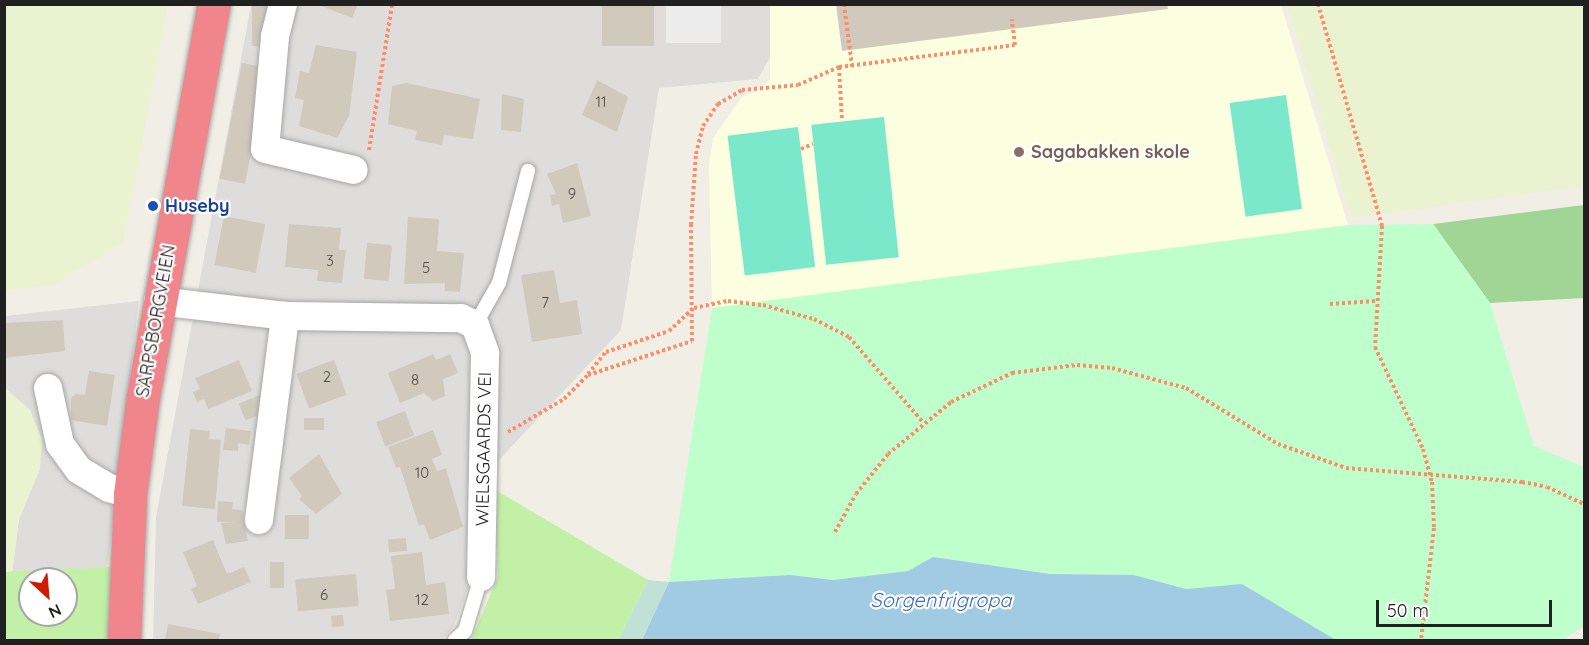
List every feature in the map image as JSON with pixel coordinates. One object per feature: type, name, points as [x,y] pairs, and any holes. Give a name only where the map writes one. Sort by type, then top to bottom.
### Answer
[{"type":"highway","name":"SARPSBORGVEIEN","points":[[124,640],[130,494],[158,301],[214,4]]},
{"type":"street","points":[[283,4],[275,37],[265,149],[354,170]]},
{"type":"street","points":[[158,301],[285,316],[461,318],[475,325]]},
{"type":"street","points":[[258,520],[285,316]]},
{"type":"street","name":"WIELSGAARDS VEI","points":[[475,325],[485,354],[481,577]]},
{"type":"street","points":[[48,388],[60,444],[79,470],[109,488],[130,494]]},
{"type":"lane","points":[[475,325],[499,283],[528,171]]},
{"type":"lane","points":[[455,640],[465,631],[481,577]]},
{"type":"path","points":[[354,170],[365,174],[392,4]]},
{"type":"path","points":[[844,4],[852,66]]},
{"type":"path","points":[[1318,4],[1382,226],[1375,301],[1375,348],[1423,449],[1431,478],[1434,528],[1421,640]]},
{"type":"path","points":[[588,375],[612,364],[685,345],[695,334],[693,190],[696,154],[709,113],[742,90],[798,85],[839,67],[1015,45],[1012,19]]},
{"type":"path","points":[[839,67],[842,120]]},
{"type":"path","points":[[801,149],[813,144]]},
{"type":"path","points":[[1330,304],[1375,301]]},
{"type":"path","points":[[484,446],[557,404],[588,375],[606,352],[669,331],[694,308],[728,302],[775,309],[814,319],[849,337],[923,422]]},
{"type":"path","points":[[835,532],[870,475],[923,422],[979,385],[1012,373],[1077,365],[1112,368],[1186,388],[1252,431],[1309,456],[1346,468],[1431,478],[1522,482],[1547,487],[1584,504]]},
{"type":"shaded area","points":[[4,5],[168,5],[123,243],[53,285],[5,290]]},
{"type":"shaded area","points":[[251,5],[772,5],[772,54],[758,79],[659,88],[621,330],[471,490],[469,584],[454,626],[442,640],[153,640],[156,517]]},
{"type":"shaded area","points":[[666,5],[721,5],[721,43],[666,43]]},
{"type":"shaded area","name":"Sagabakken skole","points":[[770,5],[1281,5],[1348,225],[712,308],[709,166],[713,138],[742,97],[762,89],[770,79]]},
{"type":"shaded area","points":[[1287,5],[1584,5],[1584,186],[1351,218]]},
{"type":"shaded area","points":[[139,301],[107,567],[78,569],[78,567],[18,567],[18,573],[12,573],[19,519],[40,469],[30,410],[5,388],[5,316]]},
{"type":"shaded area","points":[[5,388],[30,410],[42,439],[40,469],[19,519],[12,573],[6,573],[5,596]]},
{"type":"shaded area","points":[[648,580],[669,582],[642,640],[618,640]]},
{"type":"green space","points":[[1286,95],[1302,209],[1246,217],[1230,103]]},
{"type":"green space","points":[[884,117],[899,257],[826,265],[811,125]]},
{"type":"green space","points":[[798,127],[815,267],[745,276],[728,136]]},
{"type":"green space","points":[[1584,205],[1584,298],[1490,303],[1433,224]]},
{"type":"green space","points":[[1433,224],[1490,303],[1534,446],[1584,467],[1584,626],[1562,640],[1336,640],[1242,584],[1186,589],[1134,575],[1051,574],[933,557],[908,571],[833,580],[790,575],[669,582],[712,308],[1348,225]]},
{"type":"green space","points":[[494,489],[648,580],[618,640],[471,640],[498,577]]},
{"type":"green space","points":[[107,567],[126,570],[124,640],[5,640],[6,572],[18,571],[18,627],[78,627],[78,568]]},
{"type":"water","name":"Sorgenfrigropa","points":[[933,557],[1050,574],[1134,575],[1186,589],[1242,584],[1336,640],[642,640],[669,582],[790,575],[833,580],[908,571]]},
{"type":"building","points":[[252,4],[279,4],[279,46],[252,46]]},
{"type":"building","points":[[316,4],[358,4],[352,18]]},
{"type":"building","points":[[602,4],[654,4],[654,46],[602,46]]},
{"type":"building","points":[[836,4],[1167,4],[1168,9],[842,51]]},
{"type":"building","points":[[316,45],[357,52],[349,116],[337,138],[299,126],[304,100],[295,98],[300,71],[309,73]]},
{"type":"building","points":[[242,63],[268,68],[245,184],[219,179]]},
{"type":"building","points":[[597,80],[628,97],[617,132],[582,115]]},
{"type":"building","points":[[407,83],[480,99],[473,139],[444,135],[442,145],[415,140],[417,131],[388,124],[392,86]]},
{"type":"building","points":[[502,94],[524,99],[521,132],[501,130]]},
{"type":"building","points":[[577,163],[591,216],[563,223],[559,204],[552,206],[550,195],[556,194],[547,174]]},
{"type":"building","points":[[224,216],[265,224],[256,273],[214,265]]},
{"type":"building","points":[[408,217],[439,219],[437,251],[464,253],[460,292],[445,291],[445,283],[404,284]]},
{"type":"building","points":[[289,224],[341,228],[339,250],[346,250],[342,283],[317,281],[318,270],[285,267]]},
{"type":"building","points":[[367,243],[392,245],[389,281],[364,279]]},
{"type":"building","points":[[554,270],[560,303],[577,300],[582,334],[532,342],[521,275]]},
{"type":"building","points":[[63,320],[65,351],[4,358],[4,323]]},
{"type":"building","points":[[433,354],[436,360],[450,354],[458,373],[443,379],[445,396],[433,401],[424,393],[400,403],[388,373]]},
{"type":"building","points":[[239,360],[252,391],[208,409],[204,399],[197,402],[193,392],[200,389],[195,378]]},
{"type":"building","points":[[334,360],[347,395],[309,408],[296,374]]},
{"type":"building","points":[[89,371],[115,375],[107,426],[71,420],[71,398],[76,394],[85,395]]},
{"type":"building","points":[[260,395],[267,412],[245,420],[239,404]]},
{"type":"building","points":[[405,411],[414,435],[385,446],[376,422]]},
{"type":"building","points":[[304,418],[324,418],[324,430],[304,430]]},
{"type":"building","points":[[226,428],[251,431],[249,445],[238,443],[238,451],[223,450]]},
{"type":"building","points":[[190,429],[210,431],[209,439],[221,440],[215,509],[182,506]]},
{"type":"building","points":[[433,430],[442,455],[432,459],[437,471],[446,468],[463,527],[430,540],[424,524],[419,526],[400,467],[396,468],[388,447]]},
{"type":"building","points":[[319,454],[342,494],[316,514],[299,499],[302,496],[289,478]]},
{"type":"building","points":[[218,501],[233,502],[232,509],[242,510],[248,541],[226,544],[221,523],[237,523],[217,522]]},
{"type":"building","points":[[285,515],[309,515],[309,539],[285,539]]},
{"type":"building","points":[[406,538],[407,551],[389,552],[388,539]]},
{"type":"building","points":[[213,540],[227,574],[244,567],[251,582],[198,604],[191,589],[197,586],[183,552]]},
{"type":"building","points":[[422,552],[426,585],[445,582],[449,614],[390,621],[386,590],[395,589],[391,556]]},
{"type":"building","points":[[270,562],[284,562],[284,588],[270,588]]},
{"type":"building","points":[[356,574],[359,606],[298,611],[295,579]]},
{"type":"building","points":[[343,615],[344,626],[332,627],[331,616]]},
{"type":"building","points":[[168,624],[220,634],[219,640],[165,640]]},
{"type":"place","name":"Sagabakken skole","points":[[1019,152]]},
{"type":"place","name":"Huseby","points":[[153,206]]}]
